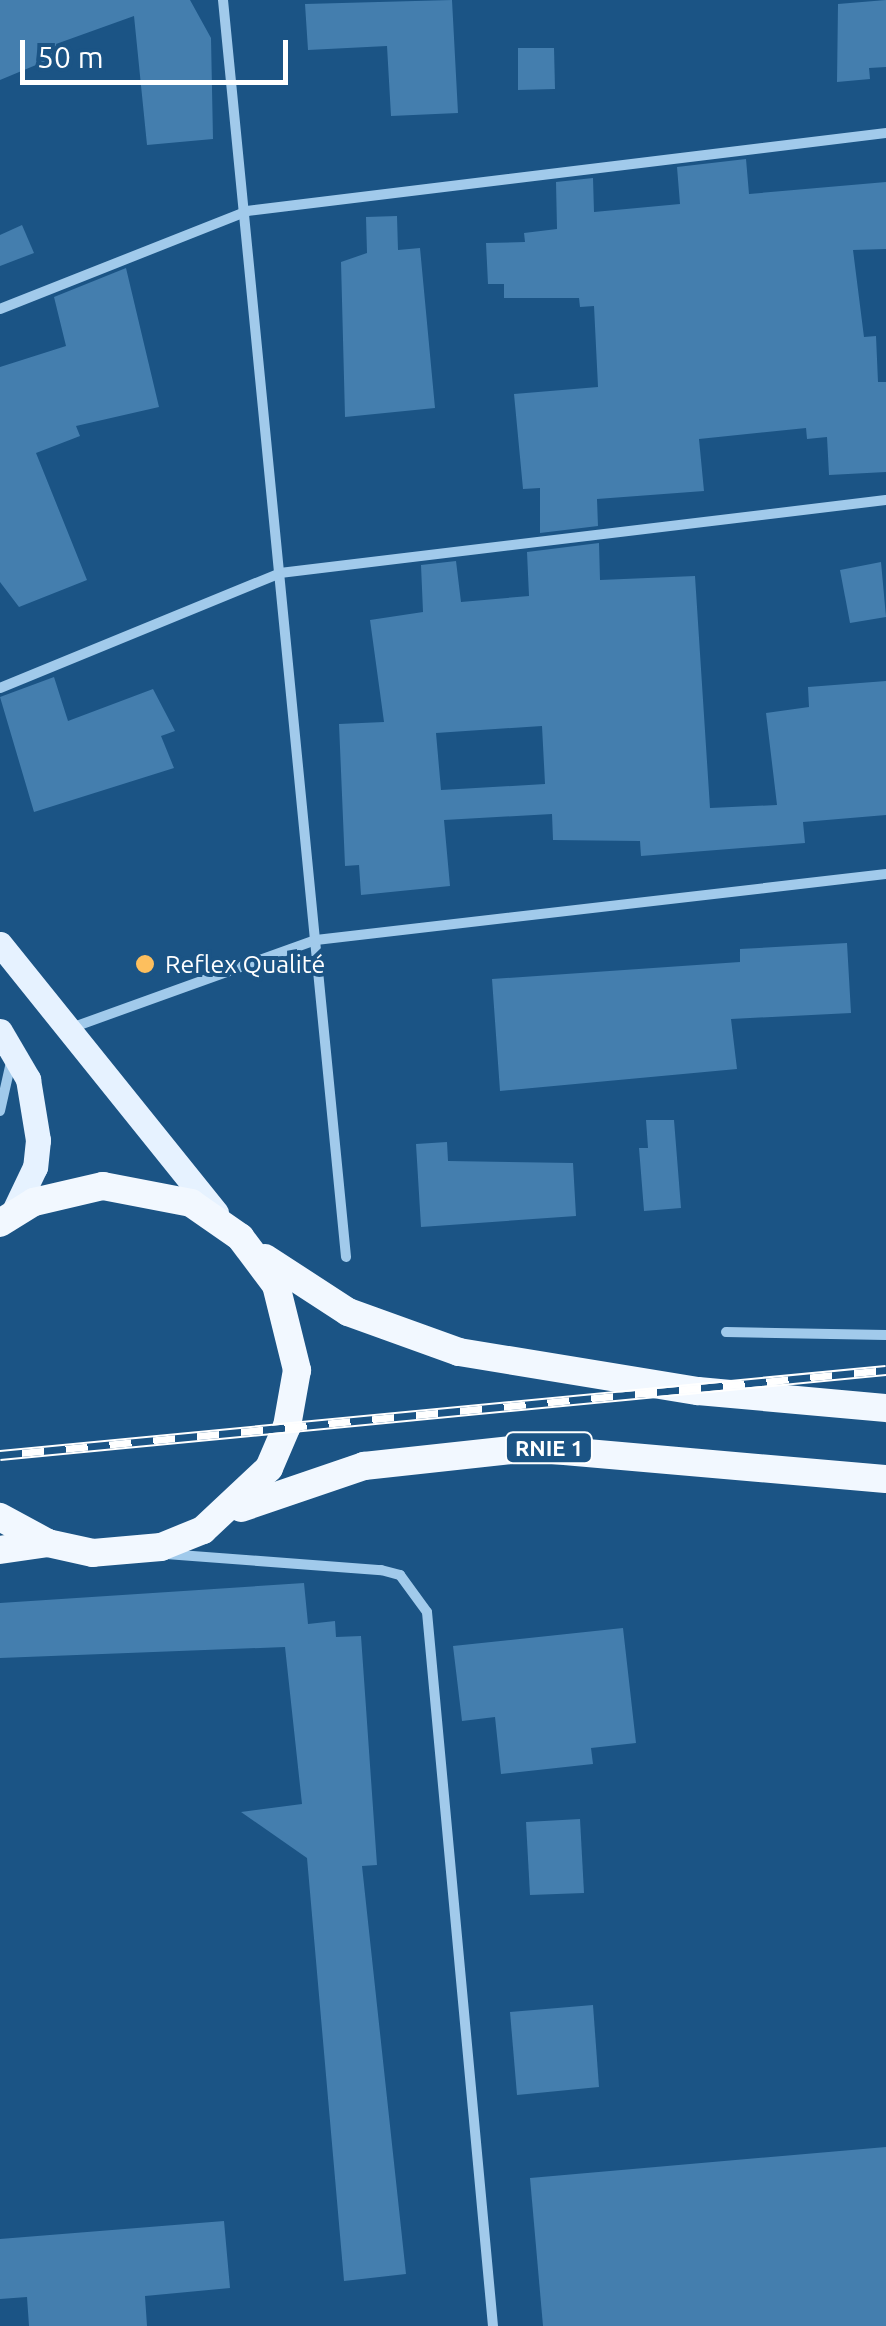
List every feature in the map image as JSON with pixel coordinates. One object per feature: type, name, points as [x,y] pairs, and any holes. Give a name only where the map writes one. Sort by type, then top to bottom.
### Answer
[{"type":"highway","name":"RNIE 1","points":[[6,1219],[59,1193],[126,1186],[191,1203],[348,1312],[459,1352],[698,1391],[886,1408]]},
{"type":"highway","name":"RNIE 1","points":[[222,1517],[268,1468],[296,1388],[289,1317],[240,1237]]},
{"type":"highway","name":"RNIE 1","points":[[0,1550],[48,1543],[138,1552],[347,1470],[530,1448],[886,1479]]},
{"type":"highway","name":"RNIE 1","points":[[0,1517],[48,1543]]},
{"type":"main road","points":[[0,944],[240,1237]]},
{"type":"main road","points":[[6,1038],[28,1080],[38,1140],[36,1167],[6,1219]]},
{"type":"street","points":[[223,0],[247,211],[346,1257]]},
{"type":"street","points":[[0,309],[247,211],[886,133]]},
{"type":"street","points":[[0,688],[280,573],[886,500]]},
{"type":"street","points":[[71,1029],[316,940],[886,874]]},
{"type":"street","points":[[0,1111],[6,1038]]},
{"type":"street","points":[[726,1332],[886,1336]]},
{"type":"street","points":[[138,1552],[381,1570],[400,1575],[427,1612],[493,2326]]},
{"type":"building","points":[[0,0],[190,0],[211,38],[213,139],[147,145],[134,16],[56,44],[60,55],[0,80]]},
{"type":"building","points":[[452,0],[458,113],[391,116],[387,46],[308,50],[305,4]]},
{"type":"building","points":[[886,0],[886,67],[869,68],[870,79],[837,82],[838,4]]},
{"type":"building","points":[[518,48],[554,48],[555,89],[518,90]]},
{"type":"building","points":[[746,159],[749,194],[886,182],[886,249],[853,250],[864,337],[876,336],[878,382],[886,382],[886,472],[829,475],[827,437],[807,439],[806,428],[699,439],[704,491],[597,499],[598,526],[540,533],[540,488],[523,489],[514,394],[598,387],[594,306],[580,307],[579,298],[504,298],[504,284],[488,284],[486,243],[525,242],[524,233],[557,229],[556,182],[593,178],[594,212],[680,204],[677,167]]},
{"type":"building","points":[[397,216],[398,250],[420,248],[435,408],[345,417],[341,262],[367,253],[366,217]]},
{"type":"building","points":[[22,225],[34,253],[0,266],[0,235]]},
{"type":"building","points":[[126,268],[159,407],[76,426],[80,436],[36,453],[87,580],[19,607],[0,582],[0,367],[66,346],[54,297]]},
{"type":"building","points":[[599,543],[600,580],[695,576],[710,808],[777,805],[766,713],[809,707],[808,687],[886,681],[886,815],[803,822],[805,843],[641,856],[640,841],[553,840],[552,814],[444,820],[450,886],[361,895],[359,865],[345,866],[339,724],[384,722],[370,620],[423,612],[421,565],[456,561],[461,602],[529,596],[527,552]],"holes":[[[542,726],[545,784],[441,790],[436,733]]]},
{"type":"building","points":[[881,562],[886,617],[850,623],[840,570]]},
{"type":"building","points":[[54,677],[68,721],[153,689],[175,731],[161,736],[174,768],[34,812],[0,697]]},
{"type":"building","points":[[847,943],[851,1013],[731,1019],[737,1069],[500,1091],[492,979],[740,962],[740,949]]},
{"type":"building","points":[[646,1120],[674,1120],[681,1208],[644,1211],[639,1148],[648,1148]]},
{"type":"building","points":[[447,1142],[448,1161],[573,1163],[576,1216],[421,1227],[416,1144]]},
{"type":"building","points":[[304,1583],[308,1624],[335,1621],[336,1637],[361,1636],[377,1865],[362,1866],[406,2274],[344,2281],[307,1858],[241,1812],[302,1804],[285,1647],[0,1658],[0,1603]]},
{"type":"building","points":[[623,1628],[636,1743],[591,1748],[593,1764],[501,1774],[495,1717],[462,1721],[453,1646]]},
{"type":"building","points":[[580,1819],[584,1893],[530,1895],[526,1822]]},
{"type":"building","points":[[593,2005],[599,2087],[517,2095],[510,2012]]},
{"type":"building","points":[[886,2147],[886,2326],[543,2326],[530,2178]]},
{"type":"building","points":[[224,2221],[230,2288],[145,2296],[147,2326],[29,2326],[27,2297],[0,2299],[0,2239]]},
{"type":"railway","points":[[0,1455],[886,1370]]},
{"type":"place","name":"Reflex Qualité","points":[[145,964]]}]
